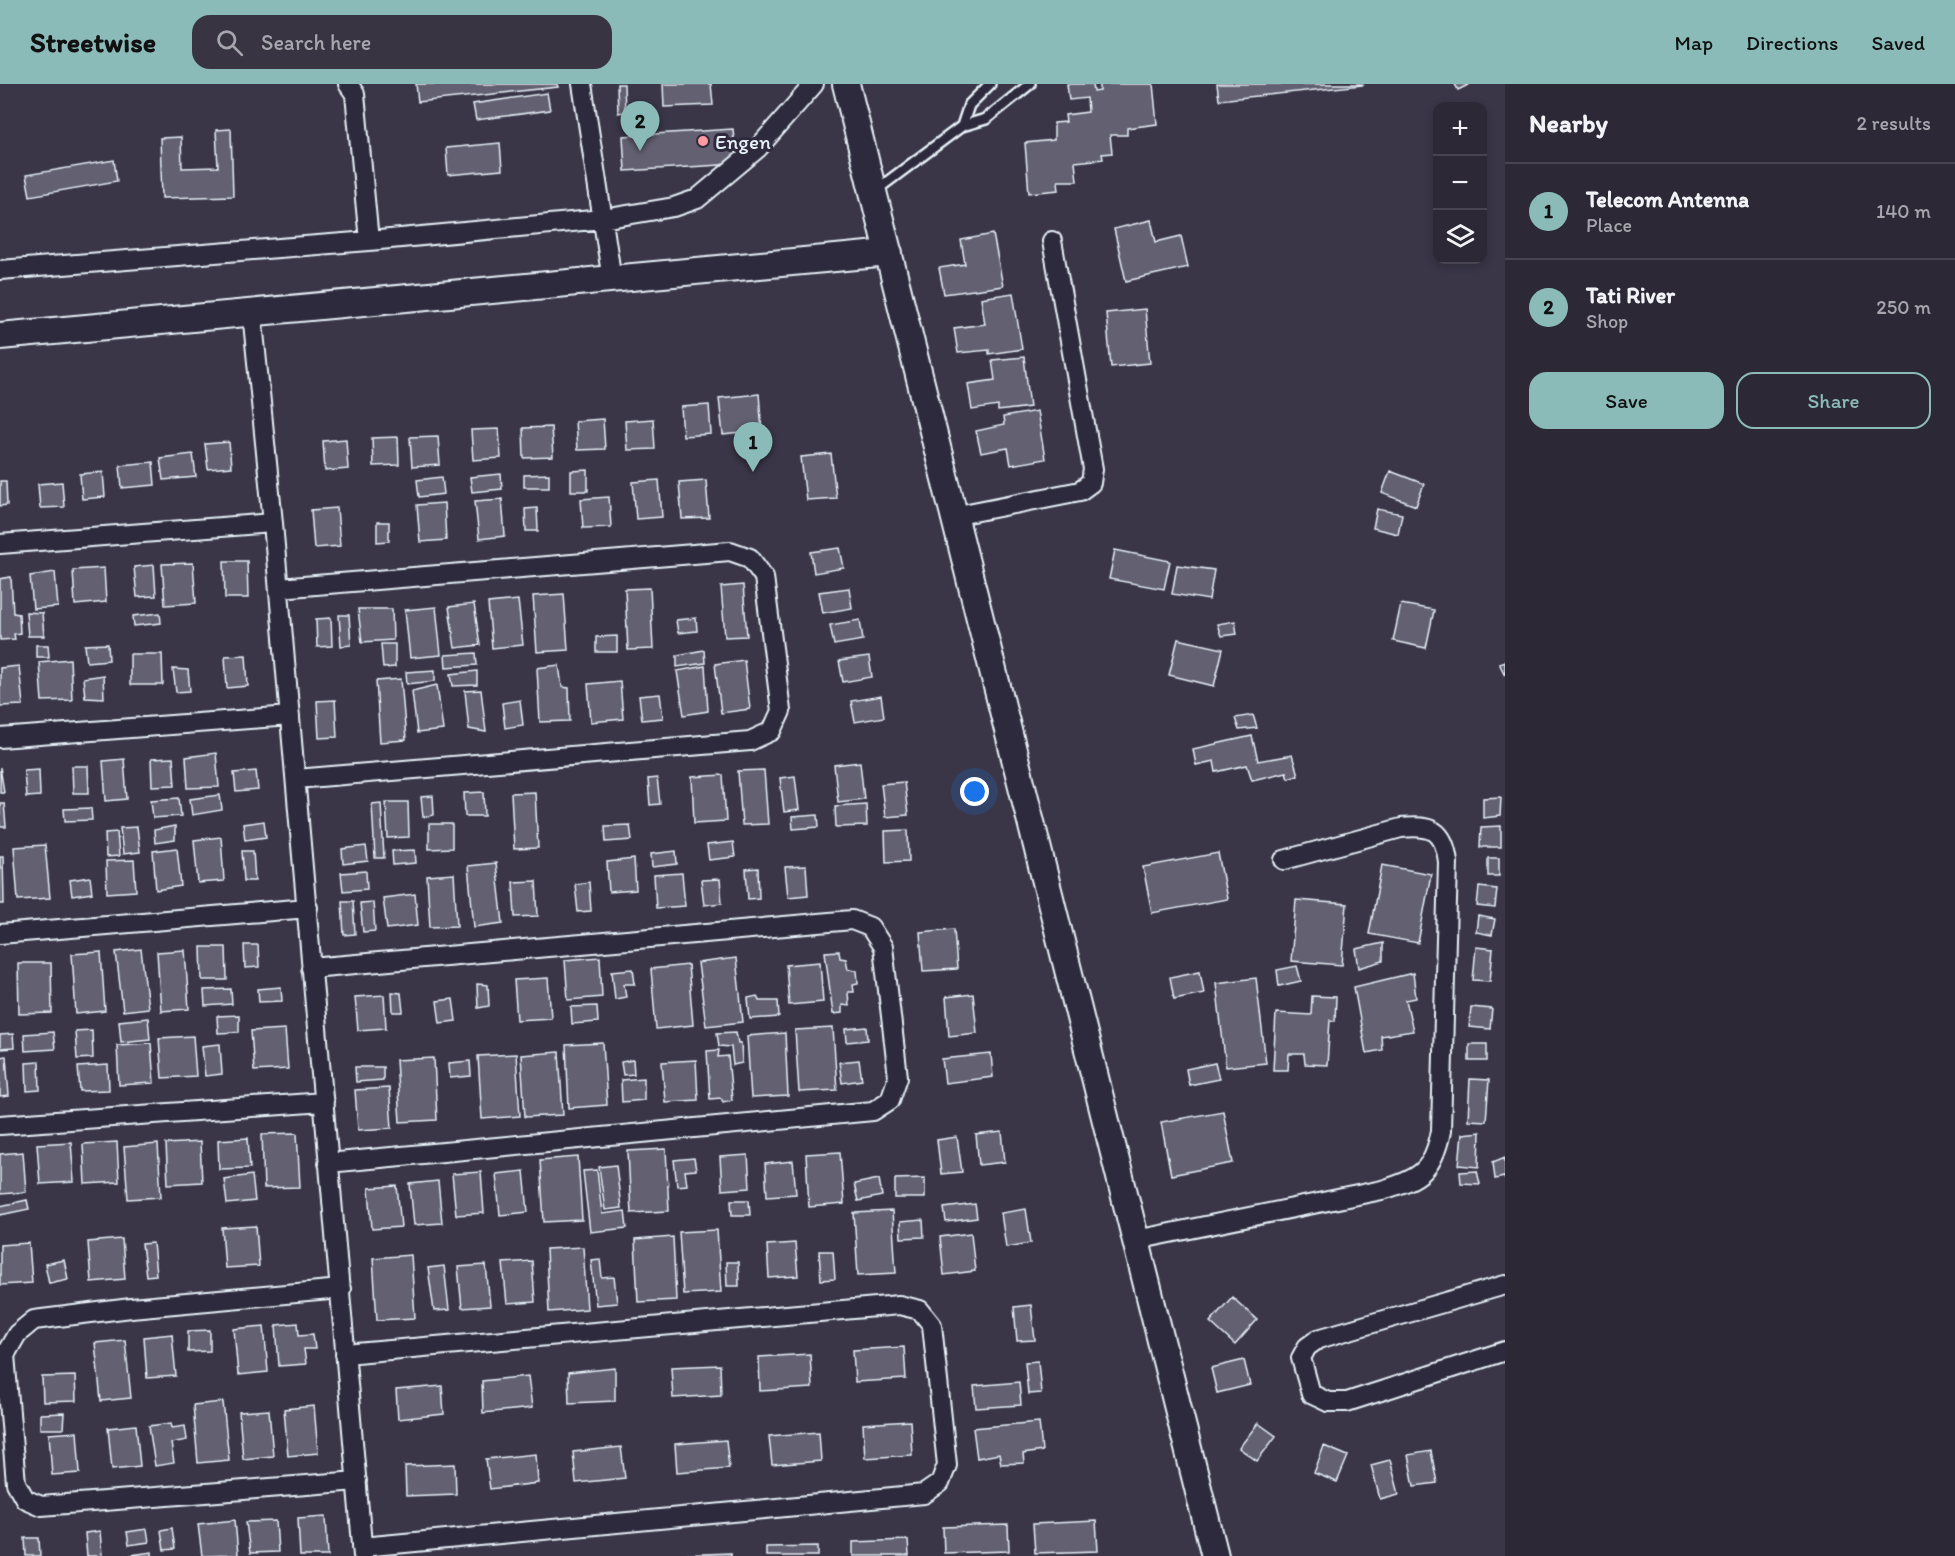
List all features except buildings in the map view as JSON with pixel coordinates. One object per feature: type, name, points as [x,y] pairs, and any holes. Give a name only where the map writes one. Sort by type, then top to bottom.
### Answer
[{"type":"street","points":[[348,84],[355,94],[369,241]]},
{"type":"street","points":[[582,84],[612,280]]},
{"type":"street","points":[[0,270],[369,241],[603,219],[674,207],[697,199],[759,148],[814,84]]},
{"type":"street","points":[[846,84],[1215,1556]]},
{"type":"street","points":[[954,516],[1080,491],[1091,483],[1093,470],[1052,241]]},
{"type":"street","points":[[0,336],[890,253]]},
{"type":"street","points":[[252,312],[308,908],[311,968],[341,1289],[345,1354],[362,1552],[924,1494],[940,1483],[947,1465],[932,1325],[920,1311],[899,1305],[345,1354]]},
{"type":"street","points":[[0,544],[273,523]]},
{"type":"street","points":[[279,588],[730,551],[750,558],[764,577],[782,711],[772,731],[750,741],[296,779]]},
{"type":"street","points":[[0,738],[290,716]]},
{"type":"street","points":[[1136,1240],[1382,1190],[1408,1182],[1426,1170],[1437,1152],[1442,1131],[1447,873],[1446,848],[1442,837],[1431,829],[1418,826],[1401,828],[1284,860]]},
{"type":"street","points":[[0,934],[308,908]]},
{"type":"street","points":[[311,968],[852,920],[870,927],[883,946],[898,1077],[890,1100],[873,1111],[328,1163]]},
{"type":"street","points":[[0,1125],[324,1102]]},
{"type":"street","points":[[1505,1286],[1318,1339],[1306,1347],[1301,1358],[1311,1394],[1328,1402],[1347,1402],[1505,1351]]},
{"type":"street","points":[[341,1289],[131,1308],[34,1320],[17,1334],[5,1355],[16,1483],[25,1499],[41,1506],[357,1481]]},
{"type":"lane","points":[[962,126],[969,105],[990,84]]},
{"type":"lane","points":[[874,191],[962,126],[986,119],[1030,84]]},
{"type":"place","name":"Engen","points":[[703,141]]},
{"type":"place","name":"Tati River","points":[[640,151]]},
{"type":"place","name":"Telecom Antenna","points":[[753,472]]}]
